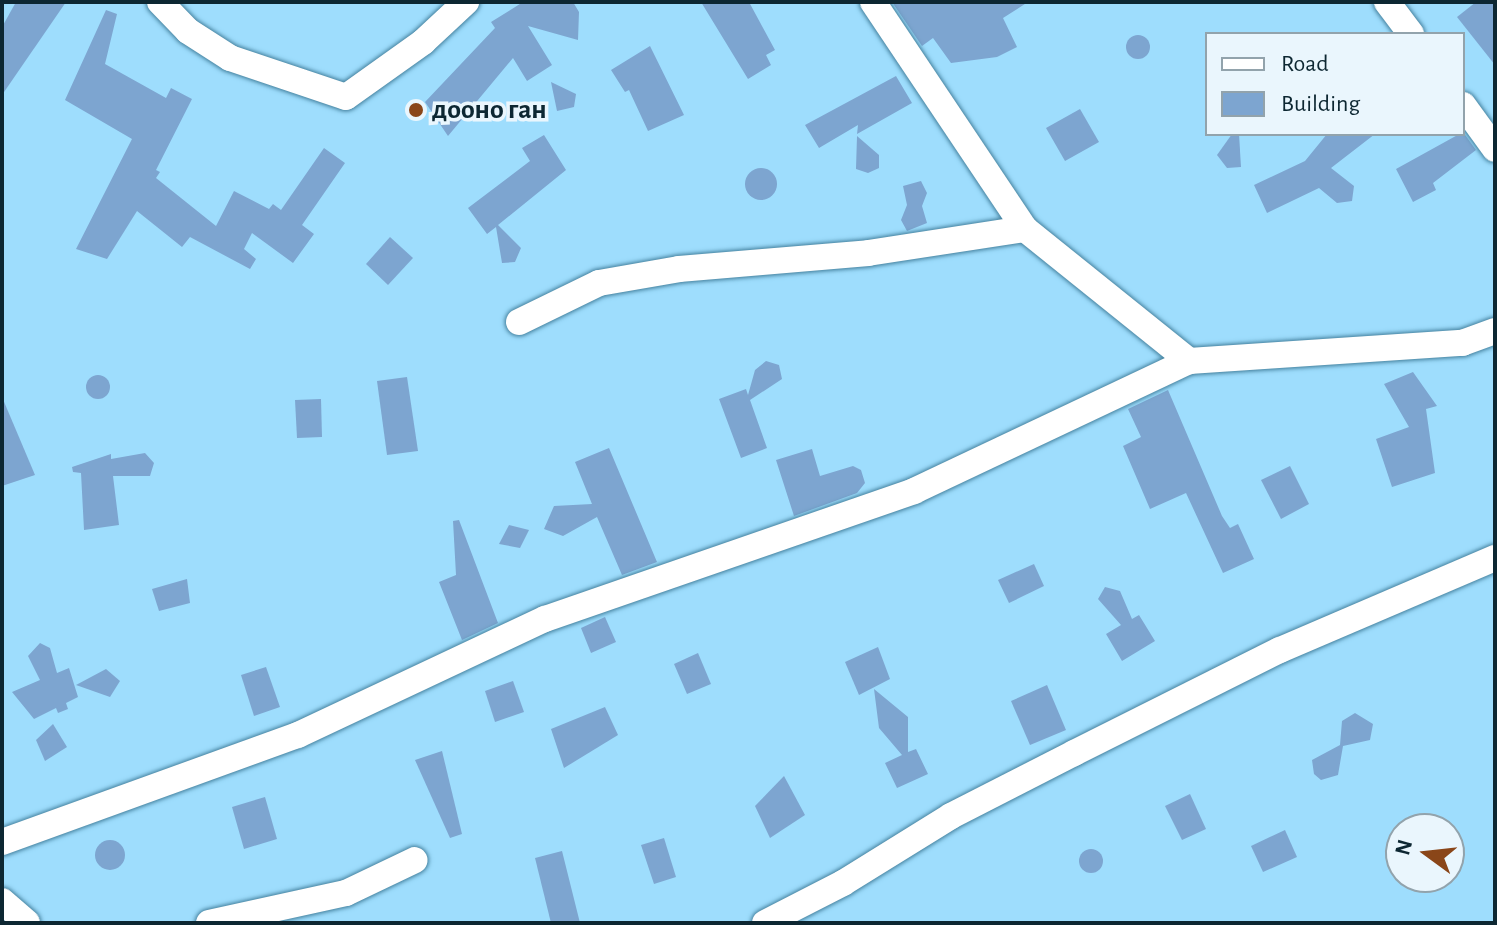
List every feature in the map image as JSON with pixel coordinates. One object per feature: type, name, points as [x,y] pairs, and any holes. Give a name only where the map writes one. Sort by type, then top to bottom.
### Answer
[{"type":"street","points":[[160,2],[188,31],[230,58],[346,97],[423,42],[466,2]]},
{"type":"street","points":[[873,2],[1025,229],[1189,361]]},
{"type":"street","points":[[1387,2],[1410,32]]},
{"type":"street","points":[[1465,108],[1495,149]]},
{"type":"street","points":[[519,322],[599,283],[679,269],[868,253],[1025,229]]},
{"type":"street","points":[[2,842],[298,735],[545,619],[914,491],[1189,361],[1462,343],[1495,331]]},
{"type":"street","points":[[765,923],[843,883],[951,816],[1129,725],[1280,650],[1495,558]]},
{"type":"street","points":[[209,923],[346,893],[415,860]]},
{"type":"street","points":[[2,901],[27,923]]},
{"type":"building","points":[[16,2],[66,2],[2,95],[2,27]]},
{"type":"building","points":[[523,2],[573,2],[579,12],[578,40],[528,26],[552,65],[527,81],[513,58],[448,136],[425,102],[495,28],[491,22]]},
{"type":"building","points":[[701,2],[749,2],[775,50],[766,55],[771,65],[748,79]]},
{"type":"building","points":[[892,2],[1028,2],[1003,18],[1017,47],[997,57],[951,63],[933,38],[922,46]]},
{"type":"building","points":[[1476,2],[1495,2],[1495,65],[1457,17]]},
{"type":"building","points":[[106,10],[117,14],[105,64],[166,98],[171,88],[192,99],[156,170],[160,172],[156,178],[216,226],[234,191],[269,209],[273,204],[281,210],[324,148],[345,163],[302,225],[314,234],[293,263],[252,233],[244,249],[256,259],[250,269],[190,237],[182,247],[137,211],[107,259],[76,249],[132,139],[65,100]]},
{"type":"building","points":[[1138,35],[1147,38],[1150,47],[1147,56],[1138,59],[1129,56],[1126,47],[1129,38]]},
{"type":"building","points":[[650,46],[684,115],[648,131],[629,90],[625,92],[611,70]]},
{"type":"building","points":[[896,76],[912,103],[857,134],[858,125],[819,148],[805,125]]},
{"type":"building","points":[[551,82],[576,94],[574,107],[557,111]]},
{"type":"building","points":[[1080,109],[1099,142],[1065,161],[1046,128]]},
{"type":"building","points":[[544,135],[566,170],[498,225],[521,248],[515,262],[502,263],[496,227],[487,234],[468,208],[530,161],[522,148]]},
{"type":"building","points":[[1465,135],[1476,150],[1433,183],[1436,190],[1413,202],[1396,169],[1456,136]]},
{"type":"building","points":[[857,136],[879,155],[879,168],[868,173],[856,169]]},
{"type":"building","points":[[1231,136],[1239,136],[1241,167],[1227,168],[1217,155]]},
{"type":"building","points":[[1325,136],[1372,136],[1331,168],[1354,186],[1352,201],[1337,203],[1319,188],[1267,213],[1254,185],[1305,161]]},
{"type":"building","points":[[761,168],[772,173],[777,184],[772,195],[761,200],[750,195],[745,184],[750,173]]},
{"type":"building","points":[[921,181],[927,193],[922,206],[927,223],[907,231],[901,220],[907,205],[903,186]]},
{"type":"building","points":[[390,237],[413,258],[388,285],[366,264]]},
{"type":"building","points":[[766,361],[779,365],[782,379],[750,400],[767,448],[741,458],[719,399],[746,389],[748,395],[755,370]]},
{"type":"building","points":[[1413,372],[1437,406],[1426,409],[1435,473],[1392,487],[1376,439],[1409,427],[1384,384]]},
{"type":"building","points":[[98,375],[107,378],[110,387],[107,396],[98,399],[89,396],[86,387],[89,378]]},
{"type":"building","points":[[407,377],[418,451],[387,455],[377,381]]},
{"type":"building","points":[[1168,390],[1222,516],[1230,528],[1238,524],[1254,559],[1223,573],[1186,493],[1150,509],[1123,446],[1141,437],[1128,409]]},
{"type":"building","points":[[2,397],[35,475],[2,486]]},
{"type":"building","points":[[321,399],[322,437],[297,438],[295,400]]},
{"type":"building","points":[[609,448],[657,562],[622,575],[597,517],[563,536],[544,529],[554,506],[592,504],[575,462]]},
{"type":"building","points":[[812,449],[820,476],[853,466],[861,470],[865,483],[857,493],[794,516],[776,460]]},
{"type":"building","points":[[145,453],[154,463],[150,476],[113,476],[119,525],[84,530],[81,473],[73,472],[72,467],[111,454],[111,459]]},
{"type":"building","points":[[1290,466],[1309,504],[1281,519],[1261,480]]},
{"type":"building","points":[[459,520],[498,623],[462,640],[439,582],[456,575],[453,521]]},
{"type":"building","points":[[509,525],[529,530],[520,548],[499,544]]},
{"type":"building","points":[[1034,564],[1044,586],[1009,603],[998,580]]},
{"type":"building","points":[[187,579],[190,603],[159,611],[152,589]]},
{"type":"building","points":[[1105,587],[1120,591],[1132,619],[1139,615],[1155,641],[1122,661],[1106,634],[1121,625],[1098,599]]},
{"type":"building","points":[[605,617],[616,642],[591,653],[581,628]]},
{"type":"building","points":[[40,643],[50,648],[57,673],[69,668],[78,697],[66,703],[68,709],[58,713],[56,708],[34,719],[12,692],[40,680],[28,656]]},
{"type":"building","points":[[878,647],[890,679],[859,695],[845,662]]},
{"type":"building","points":[[698,653],[711,684],[687,694],[674,664]]},
{"type":"building","points":[[266,667],[280,707],[254,716],[241,675]]},
{"type":"building","points":[[106,669],[120,681],[110,697],[76,685]]},
{"type":"building","points":[[513,681],[524,712],[495,722],[485,691]]},
{"type":"building","points":[[1047,685],[1066,730],[1030,745],[1011,701]]},
{"type":"building","points":[[874,689],[908,717],[908,752],[916,749],[928,774],[897,788],[885,763],[902,755],[879,728]]},
{"type":"building","points":[[605,707],[618,735],[564,768],[551,729]]},
{"type":"building","points":[[1355,713],[1373,724],[1370,740],[1343,746],[1338,775],[1321,780],[1314,774],[1312,760],[1340,745],[1342,721]]},
{"type":"building","points":[[53,724],[67,747],[45,761],[36,740]]},
{"type":"building","points":[[442,751],[462,834],[450,838],[415,760]]},
{"type":"building","points":[[784,776],[805,815],[770,838],[755,806]]},
{"type":"building","points":[[1190,794],[1206,829],[1182,840],[1165,806]]},
{"type":"building","points":[[265,797],[277,839],[244,849],[232,807]]},
{"type":"building","points":[[1285,830],[1297,857],[1263,872],[1251,846]]},
{"type":"building","points":[[664,838],[676,877],[654,884],[641,845]]},
{"type":"building","points":[[110,840],[121,844],[125,855],[121,866],[110,870],[99,866],[95,855],[99,844]]},
{"type":"building","points":[[1091,849],[1102,856],[1103,861],[1096,872],[1091,873],[1080,866],[1079,861],[1086,850]]},
{"type":"building","points":[[562,851],[580,923],[551,923],[535,858]]},
{"type":"place","name":"дооно ган","points":[[416,110]]}]
